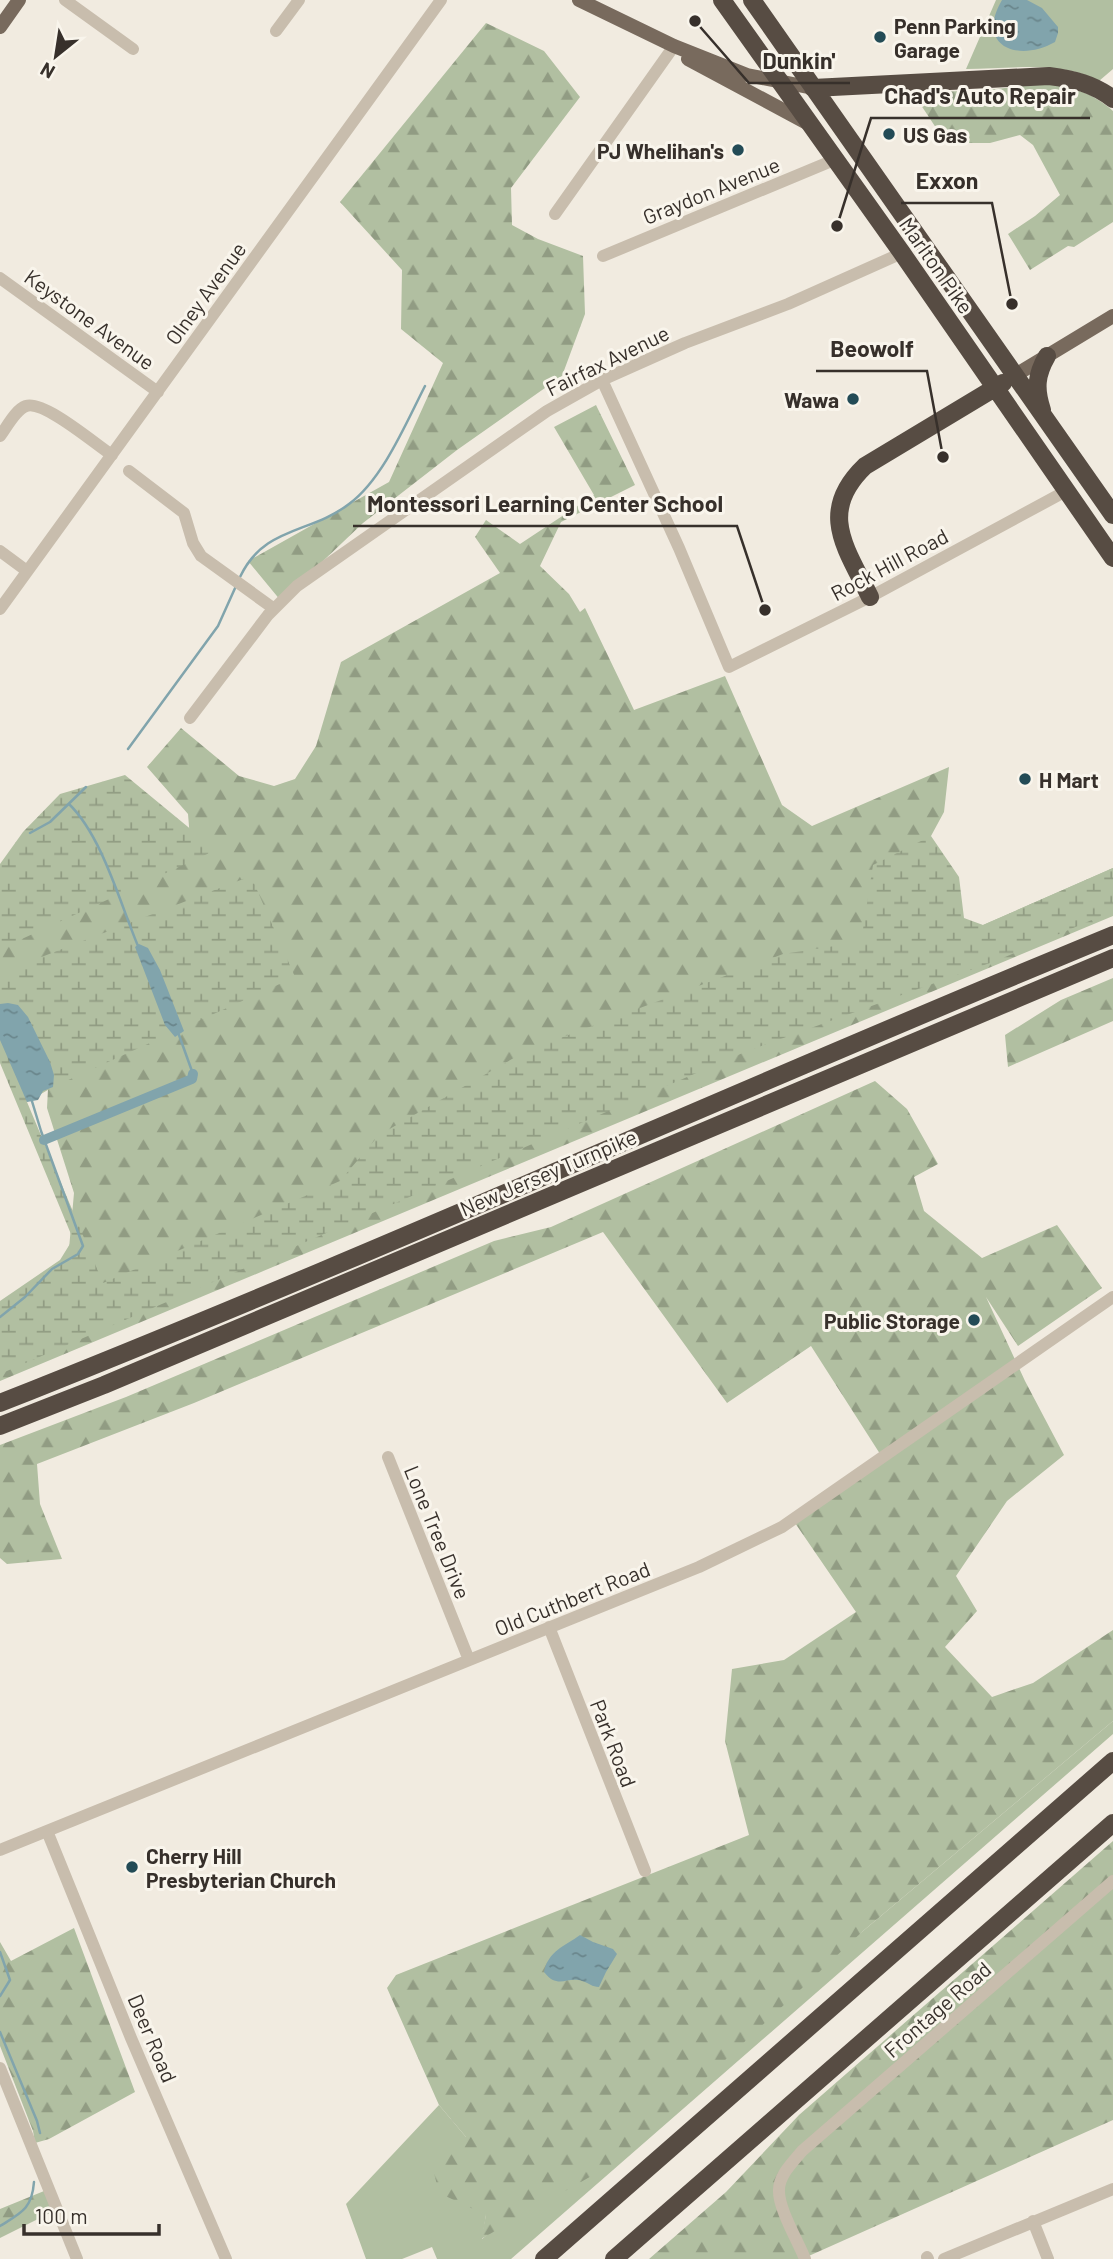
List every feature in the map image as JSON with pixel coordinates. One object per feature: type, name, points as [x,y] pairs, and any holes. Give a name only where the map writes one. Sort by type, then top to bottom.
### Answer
[{"type":"highway","name":"Marlton Pike","points":[[722,0],[902,253],[1113,558]]},
{"type":"highway","name":"Marlton Pike","points":[[752,0],[1113,516]]},
{"type":"highway","points":[[814,88],[1049,76],[1092,86],[1113,99]]},
{"type":"highway","points":[[1046,356],[1036,383],[1047,423]]},
{"type":"highway","points":[[870,597],[840,537],[839,507],[852,479],[865,466],[1014,376]]},
{"type":"highway","name":"New Jersey Turnpike","points":[[0,1403],[114,1358],[1113,935]]},
{"type":"highway","name":"New Jersey Turnpike","points":[[0,1426],[104,1385],[1113,958]]},
{"type":"highway","points":[[544,2259],[1113,1760]]},
{"type":"highway","points":[[614,2259],[1113,1823]]},
{"type":"main road","points":[[0,27],[19,0]]},
{"type":"main road","points":[[579,0],[674,46],[747,75],[814,88]]},
{"type":"main road","points":[[674,46],[691,62],[811,125]]},
{"type":"main road","points":[[1014,376],[1113,316]]},
{"type":"street","points":[[65,0],[133,49]]},
{"type":"street","points":[[276,31],[299,0]]},
{"type":"street","name":"Olney Avenue","points":[[0,609],[441,0]]},
{"type":"street","points":[[555,214],[674,46]]},
{"type":"street","name":"Graydon Avenue","points":[[603,256],[834,160]]},
{"type":"street","name":"Fairfax Avenue","points":[[190,718],[273,608],[297,586],[547,411],[602,380],[685,343],[788,304],[902,253]]},
{"type":"street","name":"Keystone Avenue","points":[[0,278],[158,392]]},
{"type":"street","name":"Rock Hill Road","points":[[602,380],[679,548],[729,667],[870,597],[1066,491]]},
{"type":"street","points":[[0,436],[20,410],[27,406],[41,407],[112,455]]},
{"type":"street","points":[[129,471],[177,506],[186,517],[193,543],[201,556],[273,608]]},
{"type":"street","points":[[0,551],[27,571]]},
{"type":"street","name":"Old Cuthbert Road","points":[[0,1850],[699,1567],[782,1527],[1113,1297]]},
{"type":"street","name":"Lone Tree Drive","points":[[388,1457],[469,1660]]},
{"type":"street","name":"Park Road","points":[[549,1628],[645,1871]]},
{"type":"street","name":"Deer Road","points":[[47,1831],[131,2038],[226,2259]]},
{"type":"street","name":"Frontage Road","points":[[805,2259],[781,2202],[779,2189],[788,2168],[802,2151],[1113,1881]]},
{"type":"street","points":[[0,2068],[76,2259]]},
{"type":"street","points":[[944,2259],[1113,2189]]},
{"type":"street","points":[[1033,2221],[1048,2259]]},
{"type":"green space","points":[[996,0],[1113,0],[1113,69],[1099,81],[1084,74],[1051,68],[966,69]]},
{"type":"green space","points":[[486,23],[544,51],[580,97],[511,188],[512,225],[538,239],[583,256],[585,314],[562,376],[457,450],[363,523],[281,601],[248,561],[389,482],[443,363],[401,329],[402,270],[340,202]]},
{"type":"green space","points":[[1040,84],[1079,91],[1097,99],[1113,111],[1113,222],[1074,247],[1068,246],[1030,270],[1008,234],[1060,195],[1033,145],[1020,135],[990,143],[946,143],[913,93],[987,90]]},
{"type":"green space","points":[[596,405],[635,485],[561,522],[540,566],[569,594],[580,612],[585,608],[634,710],[725,676],[782,805],[812,826],[949,767],[944,812],[931,836],[901,918],[983,925],[1113,868],[1113,916],[0,1381],[0,1327],[67,1271],[74,1193],[47,1108],[49,1070],[0,1006],[0,939],[191,851],[188,814],[147,767],[181,728],[239,776],[274,786],[295,779],[316,746],[341,662],[500,573],[475,537],[486,520],[520,544],[594,495],[554,427]]},
{"type":"green space","points":[[125,775],[216,850],[0,949],[0,864],[23,832],[60,794]]},
{"type":"green space","points":[[931,836],[959,877],[964,918],[983,925],[1113,868],[1113,911],[998,960],[745,1052],[0,1374],[0,1301],[60,1260],[73,1239],[0,1063],[0,973],[251,876],[295,977],[53,1087],[27,1102],[103,1283],[340,1181],[379,1135],[526,1051],[783,954],[861,942],[873,865]]},
{"type":"green space","points":[[1113,978],[1113,1021],[1008,1067],[1005,1035],[1061,1000]]},
{"type":"green space","points":[[875,1081],[907,1109],[938,1164],[914,1177],[924,1211],[982,1258],[1057,1225],[1102,1288],[1018,1346],[986,1297],[1025,1381],[1064,1455],[1007,1501],[956,1576],[977,1611],[945,1647],[992,1697],[1033,1683],[1113,1630],[1113,1721],[863,1931],[616,2162],[481,2239],[486,2215],[439,2193],[431,2161],[466,2137],[439,2105],[387,1988],[396,1975],[749,1835],[725,1741],[732,1669],[784,1660],[856,1612],[793,1520],[882,1457],[811,1346],[727,1403],[603,1232],[194,1403],[37,1464],[40,1504],[62,1559],[7,1564],[0,1558],[0,1445],[126,1397],[494,1241],[551,1227]]},
{"type":"green space","points":[[1113,1721],[1113,1734],[511,2259],[437,2259],[432,2247],[402,2259],[366,2259],[346,2204],[439,2105],[466,2137],[486,2215],[482,2239],[863,1931]]},
{"type":"green space","points":[[1113,1841],[1113,2120],[802,2259],[649,2259],[726,2192],[799,2115]]},
{"type":"green space","points":[[74,1928],[135,2092],[49,2139],[35,2143],[33,2131],[0,2046],[0,1942],[11,1961]]},
{"type":"green space","points":[[49,2189],[58,2209],[0,2238],[0,2209]]},
{"type":"water","points":[[1002,0],[1027,0],[1042,8],[1058,27],[1055,42],[1027,51],[1004,46],[997,39],[994,29],[995,16]]},
{"type":"water","points":[[139,944],[148,948],[160,970],[184,1031],[175,1037],[165,1025],[135,947]]},
{"type":"water","points":[[0,1004],[18,1005],[28,1017],[50,1062],[54,1075],[53,1087],[43,1091],[38,1100],[27,1102],[0,1040]]},
{"type":"water","points":[[580,1935],[613,1949],[617,1954],[599,1987],[577,1980],[554,1980],[544,1972],[553,1954]]},
{"type":"waterway","points":[[240,577],[250,560],[262,548],[275,539],[334,514],[361,493],[393,449],[425,386]]},
{"type":"waterway","points":[[128,749],[218,626],[236,586]]},
{"type":"waterway","points":[[30,833],[50,822],[86,787]]},
{"type":"waterway","points":[[69,804],[81,818],[101,852],[138,946]]},
{"type":"waterway","points":[[179,1035],[193,1074]]},
{"type":"waterway","points":[[44,1140],[192,1079],[193,1074]]},
{"type":"waterway","points":[[0,1317],[25,1297],[52,1269],[78,1254],[83,1246],[31,1098]]},
{"type":"waterway","points":[[0,1952],[10,1980],[0,1996]]},
{"type":"waterway","points":[[0,2032],[40,2133]]},
{"type":"waterway","points":[[0,2226],[28,2204],[34,2182]]},
{"type":"place","name":"Dunkin'","points":[[695,21]]},
{"type":"place","name":"Penn Parking Garage","points":[[880,37]]},
{"type":"place","name":"US Gas","points":[[889,134]]},
{"type":"place","name":"PJ Whelihan's","points":[[738,150]]},
{"type":"place","name":"Chad's Auto Repair","points":[[837,226]]},
{"type":"place","name":"Exxon","points":[[1012,304]]},
{"type":"place","name":"Wawa","points":[[853,399]]},
{"type":"place","name":"Beowolf","points":[[943,457]]},
{"type":"place","name":"Montessori Learning Center School","points":[[765,610]]},
{"type":"place","name":"H Mart","points":[[1025,779]]},
{"type":"place","name":"Public Storage","points":[[974,1320]]},
{"type":"place","name":"Cherry Hill Presbyterian Church","points":[[132,1867]]}]
